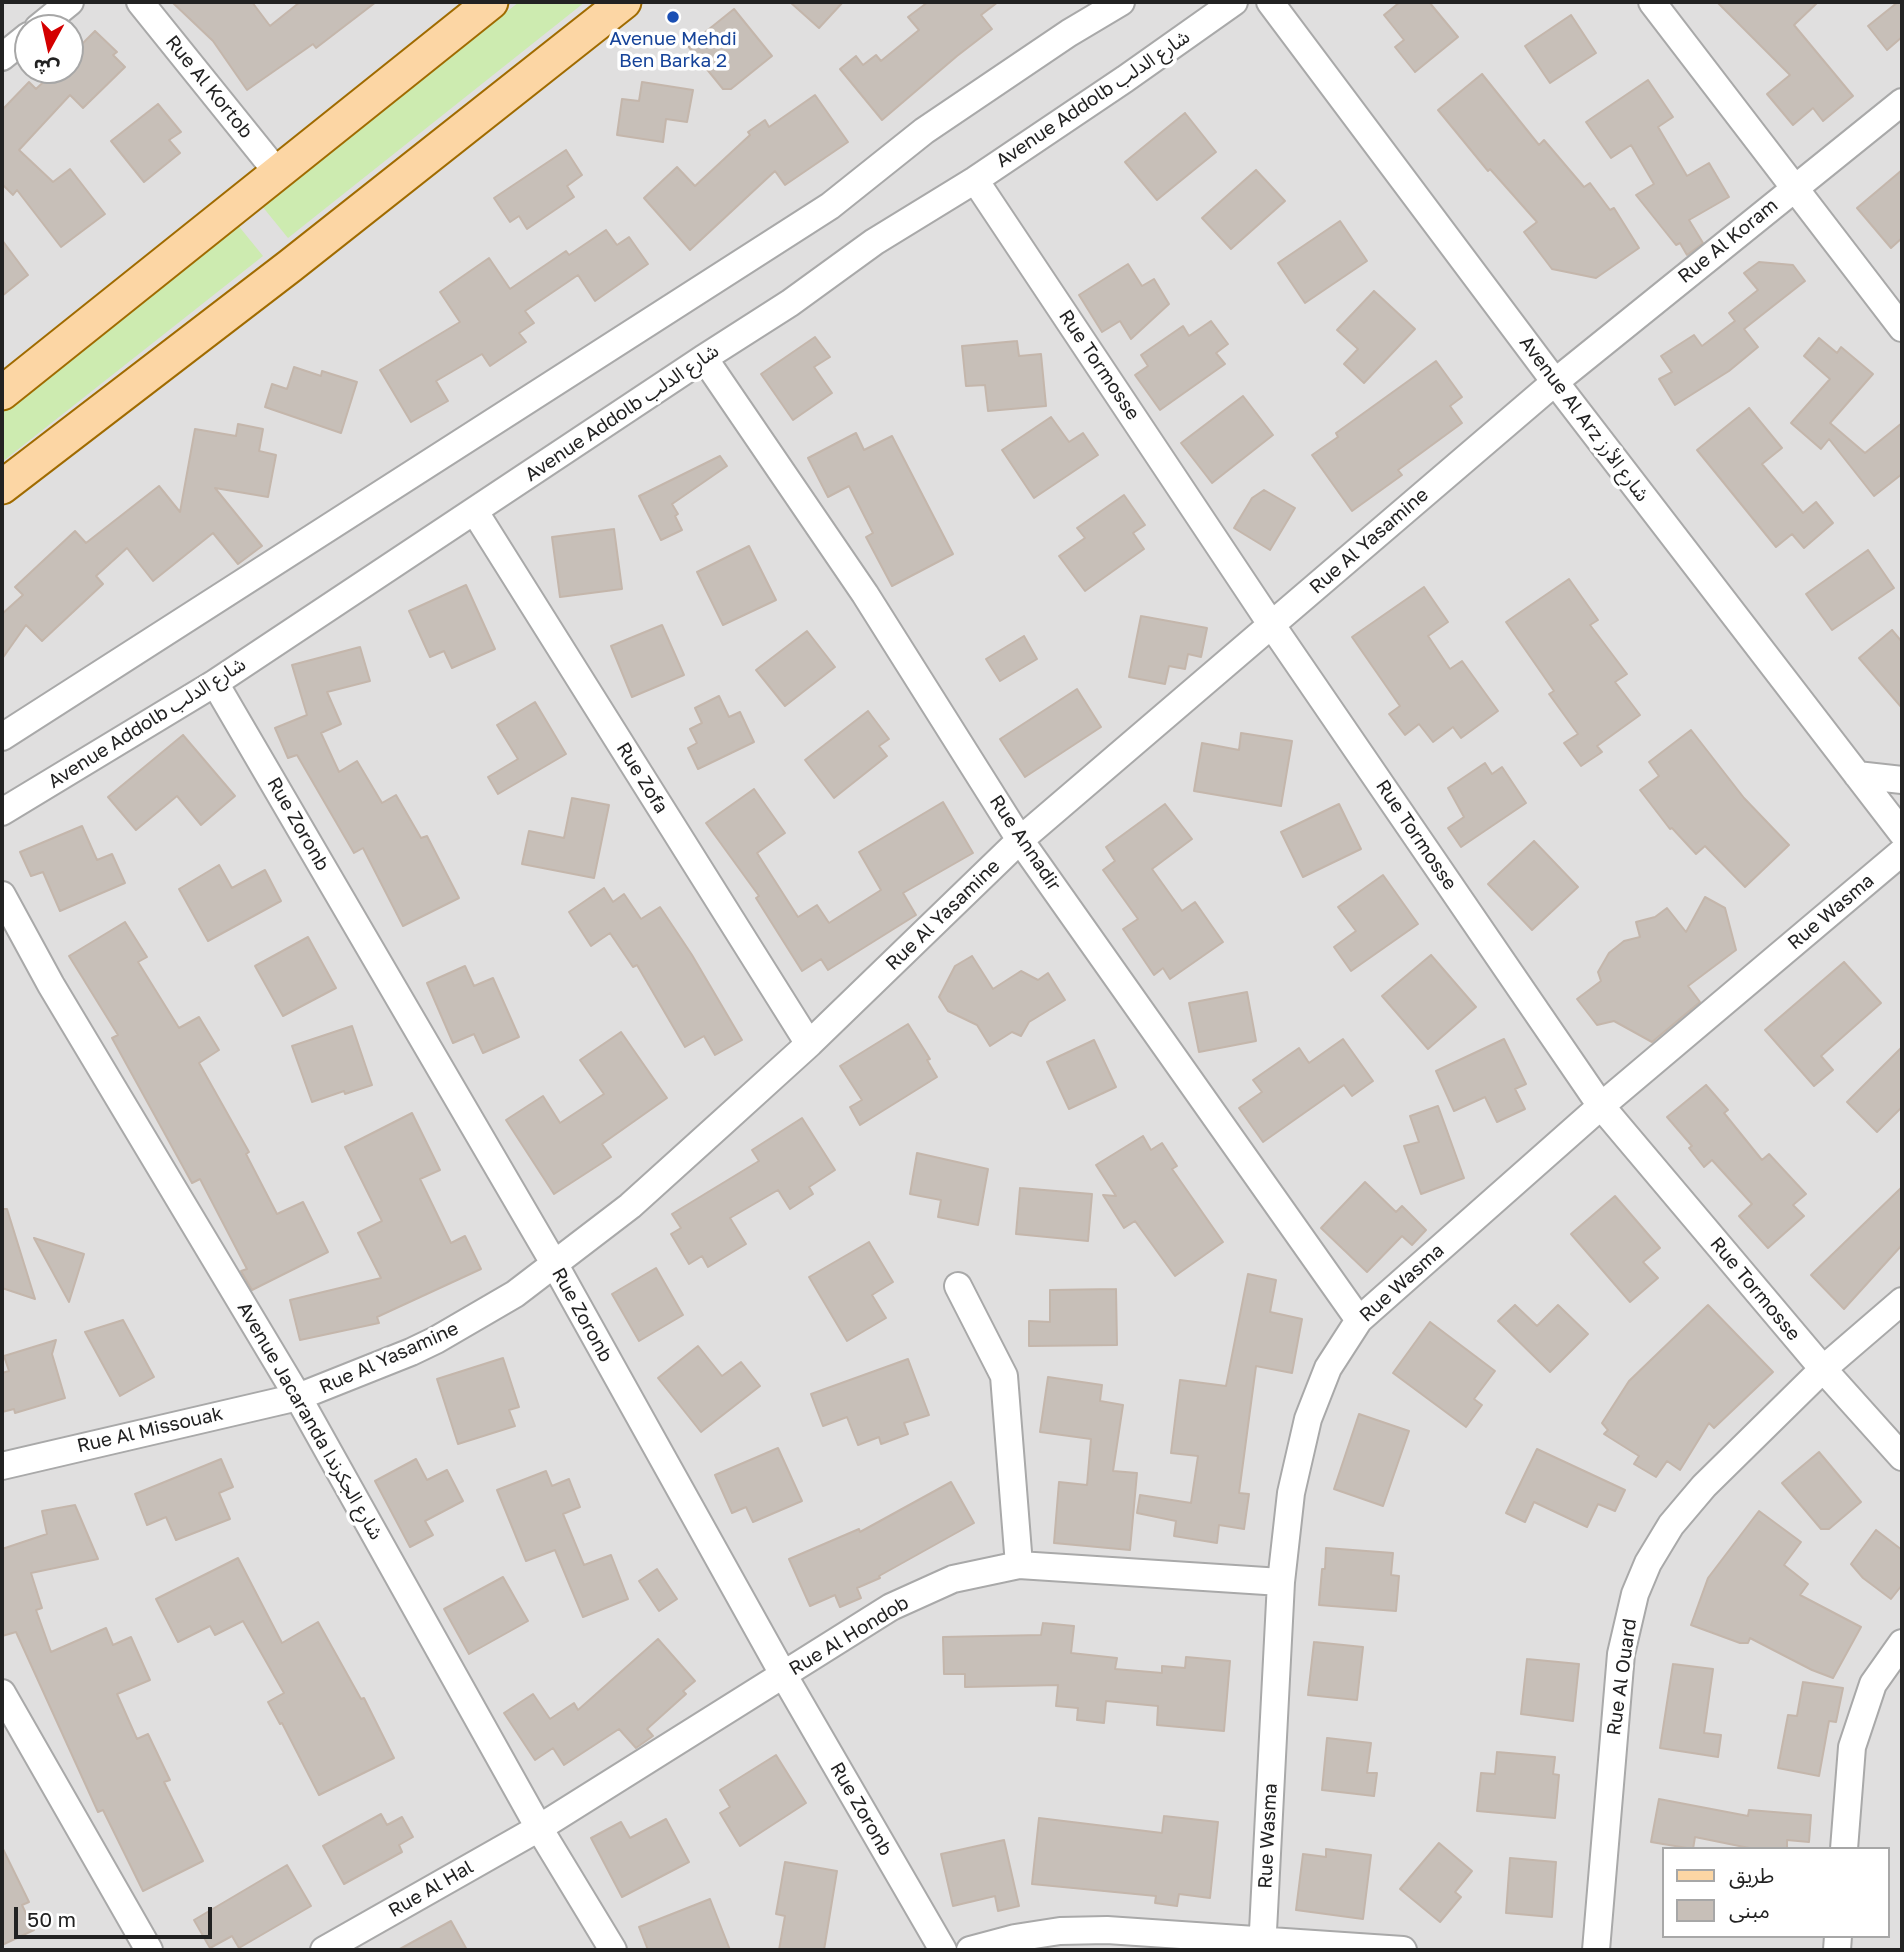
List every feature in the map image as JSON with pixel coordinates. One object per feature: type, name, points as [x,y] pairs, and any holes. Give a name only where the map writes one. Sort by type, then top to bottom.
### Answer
[{"type":"main road","points":[[2,393],[491,2]]},
{"type":"main road","points":[[2,487],[290,266],[624,2]]},
{"type":"street","points":[[55,14],[70,2]]},
{"type":"street","name":"Rue Al Kortob","points":[[141,2],[276,172]]},
{"type":"street","points":[[2,737],[830,206],[924,131],[1069,33],[1121,2]]},
{"type":"street","name":"Avenue Addolb شارع الدلب","points":[[2,812],[215,683],[790,303],[874,242],[975,180],[1234,2]]},
{"type":"street","name":"Avenue Al Arz شارع الأرز","points":[[1270,2],[1555,382],[1902,833]]},
{"type":"street","points":[[1652,2],[1902,328]]},
{"type":"street","name":"Rue Al Koram","points":[[1555,382],[1902,102]]},
{"type":"street","name":"Rue Tormosse","points":[[975,180],[1271,624],[1601,1106],[1823,1369],[1902,1457]]},
{"type":"street","name":"Rue Annadir","points":[[704,358],[865,594],[1020,840],[1359,1320]]},
{"type":"street","name":"Rue Al Yasamine","points":[[299,1397],[436,1340],[516,1294],[630,1206],[809,1044],[1020,840],[1555,382]]},
{"type":"street","name":"Rue Zofa","points":[[475,512],[809,1044]]},
{"type":"street","name":"Rue Zoronb","points":[[215,683],[555,1265],[783,1674],[943,1950]]},
{"type":"street","points":[[1857,775],[1902,780]]},
{"type":"street","name":"Rue Wasma","points":[[1263,1946],[1281,1582],[1292,1493],[1308,1419],[1328,1368],[1359,1320],[1601,1106],[1902,852]]},
{"type":"street","name":"Avenue Jacaranda شارع الجكرندا","points":[[2,895],[51,985],[299,1397],[539,1828],[613,1950]]},
{"type":"street","points":[[958,1286],[1004,1376],[1019,1565]]},
{"type":"street","name":"Rue Al Ouard","points":[[1596,1950],[1621,1654],[1635,1594],[1648,1563],[1671,1525],[1695,1496],[1823,1369],[1902,1301]]},
{"type":"street","name":"Rue Al Missouak","points":[[2,1466],[299,1397]]},
{"type":"street","name":"Rue Al Hondob","points":[[539,1828],[891,1607],[953,1579],[1019,1565],[1281,1582]]},
{"type":"street","points":[[1844,1847],[1848,1780],[1855,1736],[1873,1684],[1902,1643]]},
{"type":"street","points":[[2,1693],[149,1950]]},
{"type":"street","name":"Rue Al Hal","points":[[324,1950],[539,1828]]},
{"type":"street","points":[[970,1950],[1015,1938],[1060,1931],[1107,1930],[1263,1946],[1403,1950]]},
{"type":"shaded area","points":[[2,2],[1902,2],[1902,1950],[2,1950]]},
{"type":"green space","points":[[519,2],[585,2],[288,238],[262,206]]},
{"type":"green space","points":[[237,224],[263,256],[2,462],[2,411]]},
{"type":"building","points":[[172,2],[252,2],[270,26],[300,2],[376,2],[316,48],[313,44],[247,90],[213,41]]},
{"type":"building","points":[[790,2],[843,2],[819,28]]},
{"type":"building","points":[[928,2],[998,2],[981,15],[992,29],[882,120],[840,69],[856,56],[863,65],[876,55],[881,61],[919,30],[908,17]]},
{"type":"building","points":[[1400,2],[1429,2],[1458,37],[1415,72],[1395,47],[1404,40],[1384,15]]},
{"type":"building","points":[[1717,2],[1818,2],[1794,25],[1853,96],[1823,121],[1813,108],[1793,125],[1767,94],[1790,75]]},
{"type":"building","points":[[1898,2],[1902,2],[1902,37],[1887,50],[1868,26]]},
{"type":"building","points":[[734,9],[772,56],[731,89],[723,89],[688,46]]},
{"type":"building","points":[[1571,15],[1596,53],[1550,83],[1525,46]]},
{"type":"building","points":[[95,31],[117,52],[113,55],[125,67],[83,108],[70,95],[19,150],[53,182],[70,169],[105,214],[61,247],[17,190],[13,195],[2,184],[2,110],[27,84],[36,89],[41,84],[84,84],[84,42]]},
{"type":"building","points":[[1482,74],[1539,145],[1544,140],[1584,187],[1590,183],[1610,210],[1614,208],[1639,248],[1596,278],[1552,269],[1524,232],[1537,222],[1490,169],[1488,171],[1438,110]]},
{"type":"building","points":[[1648,80],[1673,117],[1658,127],[1687,176],[1709,163],[1729,197],[1689,220],[1703,243],[1687,255],[1680,243],[1676,245],[1636,195],[1654,184],[1631,145],[1611,158],[1586,122]]},
{"type":"building","points":[[642,82],[693,90],[687,122],[666,119],[663,142],[617,135],[622,99],[639,101]]},
{"type":"building","points":[[815,95],[848,142],[785,185],[775,171],[690,250],[644,198],[677,167],[695,186],[750,135],[748,132],[765,120],[769,127]]},
{"type":"building","points":[[158,104],[181,132],[169,140],[180,153],[144,182],[111,141]]},
{"type":"building","points":[[1185,113],[1216,152],[1157,200],[1125,162]]},
{"type":"building","points":[[566,150],[582,175],[567,186],[574,197],[527,229],[519,216],[510,222],[494,198]]},
{"type":"building","points":[[1256,170],[1285,201],[1231,249],[1202,218]]},
{"type":"building","points":[[1902,170],[1902,238],[1891,248],[1857,208]]},
{"type":"building","points":[[1340,221],[1367,261],[1305,303],[1278,263]]},
{"type":"building","points":[[606,230],[617,245],[629,237],[648,264],[595,301],[578,275],[525,311],[534,323],[519,333],[526,342],[490,366],[482,354],[436,381],[448,401],[411,422],[380,370],[460,322],[440,292],[489,258],[510,289],[566,251],[569,255]]},
{"type":"building","points":[[2,240],[28,275],[2,296]]},
{"type":"building","points":[[1759,262],[1793,265],[1805,281],[1744,329],[1758,347],[1729,371],[1675,405],[1659,379],[1672,372],[1661,356],[1694,335],[1702,346],[1735,321],[1729,313],[1758,290],[1744,273]]},
{"type":"building","points":[[1128,264],[1142,286],[1154,279],[1169,304],[1131,339],[1120,321],[1102,332],[1079,295]]},
{"type":"building","points":[[1374,291],[1415,329],[1364,383],[1344,364],[1358,349],[1337,330]]},
{"type":"building","points":[[1211,321],[1228,344],[1216,353],[1225,364],[1160,410],[1135,375],[1148,366],[1141,355],[1183,326],[1189,336]]},
{"type":"building","points":[[815,337],[830,357],[814,367],[832,393],[793,420],[761,374]]},
{"type":"building","points":[[1819,338],[1837,353],[1841,347],[1873,374],[1830,423],[1865,453],[1902,423],[1902,474],[1874,496],[1829,439],[1821,449],[1791,423],[1830,379],[1804,356]]},
{"type":"building","points":[[1017,341],[1019,356],[1041,354],[1046,406],[988,411],[985,385],[966,386],[962,346]]},
{"type":"building","points":[[1436,361],[1462,397],[1450,406],[1462,423],[1398,470],[1402,475],[1352,511],[1312,455],[1338,437],[1336,433]]},
{"type":"building","points":[[294,367],[321,376],[322,371],[357,382],[341,433],[265,407],[272,384],[287,389]]},
{"type":"building","points":[[1243,396],[1273,435],[1212,483],[1181,443]]},
{"type":"building","points":[[1749,408],[1782,448],[1762,464],[1803,513],[1816,502],[1833,523],[1804,548],[1792,534],[1776,547],[1697,450]]},
{"type":"building","points":[[1051,417],[1069,442],[1083,433],[1098,455],[1034,498],[1002,450]]},
{"type":"building","points":[[238,424],[263,429],[259,451],[276,455],[268,497],[215,488],[262,546],[238,564],[213,533],[153,581],[127,548],[96,576],[103,584],[42,641],[26,625],[2,659],[2,614],[23,595],[15,587],[75,531],[86,543],[159,486],[180,512],[195,429],[236,436]]},
{"type":"building","points":[[856,433],[864,450],[892,436],[953,554],[892,586],[866,537],[873,533],[849,486],[828,497],[808,458]]},
{"type":"building","points":[[720,456],[727,466],[672,504],[682,530],[661,540],[639,496]]},
{"type":"building","points":[[1264,490],[1295,508],[1270,550],[1234,528],[1252,498]]},
{"type":"building","points":[[1124,495],[1145,525],[1133,533],[1144,549],[1085,591],[1059,556],[1085,538],[1077,528]]},
{"type":"building","points":[[614,529],[622,589],[560,597],[552,537]]},
{"type":"building","points":[[749,546],[776,600],[723,625],[697,572]]},
{"type":"building","points":[[1868,550],[1894,588],[1832,630],[1806,594]]},
{"type":"building","points":[[1569,579],[1598,620],[1590,625],[1627,674],[1615,682],[1640,715],[1597,746],[1602,752],[1581,766],[1564,743],[1578,734],[1549,694],[1554,691],[1506,622]]},
{"type":"building","points":[[466,585],[495,649],[452,668],[444,651],[430,657],[409,611]]},
{"type":"building","points":[[1424,587],[1448,622],[1428,636],[1450,669],[1462,661],[1498,711],[1461,738],[1453,727],[1433,742],[1419,724],[1405,735],[1389,714],[1400,706],[1352,637]]},
{"type":"building","points":[[1141,616],[1207,628],[1201,657],[1188,654],[1185,669],[1169,666],[1165,684],[1129,677]]},
{"type":"building","points":[[662,625],[684,675],[632,697],[611,646]]},
{"type":"building","points":[[1892,630],[1902,642],[1902,708],[1859,658]]},
{"type":"building","points":[[807,631],[835,667],[785,706],[756,670]]},
{"type":"building","points":[[1024,636],[1037,659],[1000,681],[986,659]]},
{"type":"building","points":[[360,647],[370,681],[327,692],[341,724],[321,733],[339,772],[357,761],[382,803],[396,795],[421,838],[427,836],[459,898],[403,926],[363,848],[354,853],[297,755],[288,758],[275,728],[307,715],[292,665]]},
{"type":"building","points":[[1077,689],[1101,727],[1025,777],[1000,739]]},
{"type":"building","points":[[719,696],[729,717],[740,712],[754,742],[698,769],[688,748],[697,743],[690,729],[702,723],[695,708]]},
{"type":"building","points":[[535,702],[566,754],[498,794],[488,777],[518,759],[497,725]]},
{"type":"building","points":[[868,711],[889,739],[879,746],[887,756],[834,798],[805,760]]},
{"type":"building","points":[[1691,730],[1744,798],[1789,845],[1745,887],[1705,846],[1696,854],[1672,828],[1670,829],[1640,790],[1659,776],[1649,762]]},
{"type":"building","points":[[1241,733],[1292,741],[1281,806],[1194,791],[1202,743],[1239,750]]},
{"type":"building","points":[[183,735],[235,796],[201,825],[177,796],[136,830],[108,797]]},
{"type":"building","points":[[1485,763],[1492,774],[1502,767],[1526,803],[1461,847],[1448,828],[1464,817],[1448,788]]},
{"type":"building","points":[[754,789],[785,833],[757,853],[798,917],[817,905],[829,923],[881,890],[859,852],[943,802],[973,853],[903,893],[916,915],[828,970],[821,959],[802,971],[756,898],[759,896],[706,823]]},
{"type":"building","points":[[572,798],[609,805],[594,878],[522,864],[529,831],[564,838]]},
{"type":"building","points":[[1165,804],[1192,839],[1152,869],[1182,911],[1195,902],[1223,942],[1170,979],[1163,968],[1154,975],[1123,929],[1138,919],[1103,870],[1115,861],[1106,847]]},
{"type":"building","points":[[1339,804],[1361,849],[1303,877],[1281,832]]},
{"type":"building","points":[[82,826],[97,860],[112,854],[125,883],[60,911],[43,872],[31,876],[20,852]]},
{"type":"building","points":[[1534,841],[1578,887],[1532,930],[1488,884]]},
{"type":"building","points":[[219,865],[232,888],[265,870],[281,901],[208,941],[179,889]]},
{"type":"building","points":[[1383,875],[1418,924],[1351,971],[1334,947],[1356,931],[1338,907]]},
{"type":"building","points":[[604,888],[613,902],[624,894],[641,919],[660,907],[742,1040],[715,1055],[704,1036],[685,1047],[637,965],[633,967],[610,933],[591,946],[569,912]]},
{"type":"building","points":[[1705,897],[1725,908],[1736,950],[1688,986],[1700,1002],[1652,1042],[1614,1021],[1597,1025],[1577,999],[1601,981],[1598,972],[1609,953],[1624,941],[1640,937],[1636,922],[1655,917],[1667,908],[1686,932]]},
{"type":"building","points":[[125,922],[147,957],[138,962],[179,1028],[199,1017],[219,1050],[199,1063],[249,1152],[246,1154],[277,1214],[303,1202],[328,1252],[252,1290],[241,1271],[247,1269],[200,1179],[192,1183],[112,1038],[118,1035],[69,956]]},
{"type":"building","points":[[308,937],[336,988],[283,1016],[255,966]]},
{"type":"building","points":[[1431,955],[1476,1007],[1428,1049],[1382,996]]},
{"type":"building","points":[[972,956],[993,989],[1021,971],[1038,980],[1048,973],[1065,1000],[1029,1022],[1021,1036],[1012,1032],[990,1046],[977,1025],[948,1011],[939,997],[955,966]]},
{"type":"building","points":[[1844,962],[1881,1003],[1821,1056],[1833,1070],[1814,1086],[1765,1030]]},
{"type":"building","points":[[465,966],[474,986],[493,978],[519,1037],[483,1053],[474,1034],[453,1043],[427,983]]},
{"type":"building","points":[[1247,992],[1256,1041],[1199,1052],[1189,1003]]},
{"type":"building","points":[[908,1024],[930,1059],[927,1060],[937,1077],[860,1125],[850,1107],[862,1100],[840,1066]]},
{"type":"building","points":[[352,1026],[372,1085],[312,1102],[292,1046]]},
{"type":"building","points":[[621,1032],[667,1098],[602,1144],[611,1157],[554,1194],[506,1120],[543,1096],[560,1123],[604,1094],[580,1060]]},
{"type":"building","points":[[1343,1039],[1373,1081],[1352,1096],[1344,1085],[1263,1142],[1239,1108],[1262,1092],[1253,1080],[1299,1048],[1309,1063]]},
{"type":"building","points":[[1504,1039],[1526,1084],[1515,1089],[1525,1109],[1497,1122],[1485,1097],[1454,1111],[1436,1071]]},
{"type":"building","points":[[1094,1040],[1116,1087],[1069,1109],[1047,1062]]},
{"type":"building","points":[[1902,1047],[1902,1107],[1877,1132],[1847,1102]]},
{"type":"building","points":[[1706,1085],[1728,1110],[1724,1113],[1762,1160],[1769,1154],[1806,1194],[1793,1205],[1804,1216],[1768,1248],[1739,1216],[1752,1204],[1712,1160],[1704,1167],[1689,1148],[1692,1146],[1667,1117]]},
{"type":"building","points":[[1438,1106],[1464,1178],[1421,1194],[1404,1146],[1419,1142],[1410,1116]]},
{"type":"building","points":[[412,1113],[440,1170],[420,1179],[451,1243],[465,1236],[481,1269],[377,1317],[379,1323],[300,1340],[290,1300],[381,1278],[358,1233],[382,1221],[345,1147]]},
{"type":"building","points":[[802,1118],[835,1170],[809,1187],[813,1194],[790,1209],[778,1190],[730,1218],[746,1244],[708,1267],[702,1256],[689,1264],[671,1234],[681,1228],[672,1214],[759,1161],[752,1150]]},
{"type":"building","points":[[1143,1136],[1151,1150],[1162,1143],[1177,1166],[1172,1169],[1223,1242],[1175,1276],[1135,1221],[1124,1228],[1103,1195],[1116,1196],[1096,1165]]},
{"type":"building","points":[[917,1153],[988,1169],[978,1225],[938,1217],[941,1200],[910,1194]]},
{"type":"building","points":[[1365,1182],[1396,1212],[1402,1206],[1426,1230],[1412,1245],[1402,1236],[1367,1272],[1321,1228]]},
{"type":"building","points":[[1902,1187],[1902,1245],[1844,1309],[1811,1275]]},
{"type":"building","points":[[1020,1188],[1092,1194],[1088,1241],[1016,1234]]},
{"type":"building","points":[[1615,1196],[1660,1248],[1643,1262],[1658,1278],[1630,1302],[1571,1234]]},
{"type":"building","points":[[2,1209],[7,1209],[35,1299],[2,1288]]},
{"type":"building","points":[[34,1238],[84,1254],[69,1302]]},
{"type":"building","points":[[869,1242],[893,1282],[872,1295],[886,1318],[847,1341],[809,1277]]},
{"type":"building","points":[[656,1268],[683,1315],[639,1341],[612,1294]]},
{"type":"building","points":[[1248,1274],[1276,1280],[1270,1312],[1302,1319],[1292,1373],[1256,1366],[1239,1493],[1249,1494],[1244,1529],[1219,1525],[1217,1543],[1174,1536],[1176,1521],[1137,1513],[1140,1495],[1191,1503],[1198,1456],[1171,1453],[1180,1380],[1226,1386]]},
{"type":"building","points":[[1116,1289],[1117,1345],[1029,1346],[1029,1321],[1050,1322],[1050,1290]]},
{"type":"building","points":[[1515,1305],[1537,1326],[1558,1305],[1588,1334],[1550,1372],[1498,1321]]},
{"type":"building","points":[[1708,1305],[1773,1372],[1714,1428],[1709,1423],[1680,1470],[1667,1461],[1656,1477],[1634,1464],[1639,1456],[1604,1434],[1608,1430],[1602,1423],[1629,1381]]},
{"type":"building","points":[[123,1320],[154,1377],[120,1396],[85,1332]]},
{"type":"building","points":[[1430,1322],[1495,1371],[1474,1399],[1482,1405],[1466,1427],[1393,1373]]},
{"type":"building","points":[[56,1340],[52,1354],[65,1398],[15,1413],[14,1409],[2,1412],[2,1373],[9,1371],[4,1356]]},
{"type":"building","points":[[698,1346],[722,1376],[741,1362],[760,1386],[701,1432],[658,1378]]},
{"type":"building","points":[[503,1358],[519,1407],[509,1410],[515,1426],[458,1444],[437,1379]]},
{"type":"building","points":[[908,1359],[929,1415],[904,1423],[908,1434],[881,1444],[879,1437],[858,1445],[847,1417],[823,1426],[811,1394]]},
{"type":"building","points":[[1048,1377],[1102,1385],[1100,1401],[1123,1405],[1113,1471],[1137,1473],[1130,1550],[1054,1543],[1059,1482],[1087,1485],[1091,1439],[1040,1432]]},
{"type":"building","points":[[1359,1414],[1409,1431],[1383,1506],[1334,1489]]},
{"type":"building","points":[[778,1448],[802,1501],[753,1522],[746,1507],[732,1513],[715,1475]]},
{"type":"building","points":[[1537,1449],[1625,1490],[1615,1511],[1598,1504],[1587,1527],[1534,1502],[1525,1522],[1506,1513]]},
{"type":"building","points":[[1819,1452],[1861,1502],[1829,1529],[1821,1529],[1782,1483]]},
{"type":"building","points":[[221,1459],[233,1487],[219,1493],[230,1519],[176,1540],[166,1517],[147,1525],[135,1494]]},
{"type":"building","points":[[416,1459],[427,1480],[447,1470],[463,1501],[425,1521],[433,1535],[410,1547],[375,1481]]},
{"type":"building","points":[[546,1471],[552,1486],[569,1479],[580,1507],[563,1514],[584,1565],[611,1555],[628,1599],[583,1617],[555,1550],[526,1561],[497,1490]]},
{"type":"building","points":[[951,1482],[974,1523],[879,1576],[880,1578],[857,1588],[861,1598],[840,1607],[835,1595],[810,1606],[789,1559],[859,1529],[860,1532]]},
{"type":"building","points":[[75,1505],[98,1559],[31,1573],[42,1608],[36,1610],[51,1652],[106,1628],[113,1645],[131,1637],[150,1680],[117,1694],[137,1739],[148,1734],[170,1780],[164,1782],[203,1861],[143,1891],[103,1810],[98,1812],[16,1632],[2,1636],[2,1549],[47,1534],[42,1511]]},
{"type":"building","points":[[1759,1511],[1801,1542],[1784,1565],[1808,1584],[1800,1595],[1861,1627],[1833,1678],[1750,1638],[1748,1643],[1740,1643],[1691,1625],[1708,1578]]},
{"type":"building","points":[[1876,1530],[1902,1550],[1902,1585],[1891,1599],[1863,1578],[1851,1564]]},
{"type":"building","points":[[1326,1548],[1393,1553],[1391,1575],[1399,1576],[1396,1611],[1319,1605]]},
{"type":"building","points":[[238,1558],[282,1643],[318,1622],[361,1699],[364,1698],[394,1758],[319,1795],[282,1723],[280,1724],[268,1702],[284,1693],[243,1621],[215,1635],[210,1626],[178,1642],[156,1599]]},
{"type":"building","points":[[657,1569],[677,1599],[659,1611],[639,1581]]},
{"type":"building","points":[[503,1577],[528,1621],[469,1654],[444,1609]]},
{"type":"building","points":[[1043,1623],[1074,1626],[1071,1653],[1117,1658],[1115,1669],[1162,1673],[1162,1666],[1185,1668],[1186,1657],[1230,1661],[1224,1731],[1157,1725],[1158,1706],[1106,1701],[1104,1723],[1077,1720],[1078,1708],[1056,1706],[1058,1685],[965,1687],[965,1674],[944,1674],[943,1637],[1041,1635]]},
{"type":"building","points":[[658,1639],[695,1681],[683,1691],[686,1694],[647,1729],[653,1736],[636,1748],[619,1729],[564,1765],[553,1748],[535,1760],[504,1713],[533,1694],[550,1719],[574,1703],[578,1710]]},
{"type":"building","points":[[1314,1642],[1363,1647],[1357,1700],[1308,1695]]},
{"type":"building","points":[[1527,1659],[1579,1664],[1573,1721],[1521,1714]]},
{"type":"building","points":[[1673,1664],[1713,1669],[1704,1733],[1721,1735],[1718,1757],[1660,1748]]},
{"type":"building","points":[[1803,1682],[1843,1688],[1836,1722],[1829,1721],[1819,1776],[1778,1768],[1788,1715],[1797,1716]]},
{"type":"building","points":[[1327,1738],[1371,1743],[1367,1773],[1377,1773],[1374,1796],[1322,1790]]},
{"type":"building","points":[[1497,1752],[1555,1757],[1553,1774],[1559,1775],[1555,1818],[1477,1811],[1481,1773],[1495,1774]]},
{"type":"building","points":[[776,1755],[806,1803],[740,1846],[720,1813],[730,1807],[720,1790]]},
{"type":"building","points":[[1659,1799],[1748,1816],[1749,1810],[1811,1815],[1809,1842],[1787,1840],[1787,1847],[1744,1847],[1695,1837],[1693,1847],[1651,1842]]},
{"type":"building","points":[[381,1814],[387,1825],[402,1817],[413,1837],[399,1845],[402,1852],[344,1884],[323,1846]]},
{"type":"building","points":[[1164,1816],[1218,1822],[1210,1898],[1179,1894],[1177,1906],[1155,1903],[1156,1896],[1032,1884],[1039,1818],[1162,1833]]},
{"type":"building","points":[[666,1819],[689,1862],[622,1897],[591,1838],[621,1822],[630,1838]]},
{"type":"building","points":[[1004,1840],[1019,1906],[998,1911],[995,1896],[953,1906],[941,1854]]},
{"type":"building","points":[[1439,1843],[1472,1871],[1455,1892],[1461,1897],[1440,1922],[1400,1889]]},
{"type":"building","points":[[2,1847],[29,1902],[22,1905],[34,1930],[2,1945]]},
{"type":"building","points":[[1326,1849],[1371,1855],[1363,1919],[1296,1910],[1303,1854],[1326,1857]]},
{"type":"building","points":[[1510,1858],[1556,1862],[1552,1917],[1506,1913]]},
{"type":"building","points":[[785,1862],[837,1871],[824,1950],[779,1950],[785,1916],[776,1914]]},
{"type":"building","points":[[287,1865],[311,1906],[239,1948],[232,1936],[210,1948],[194,1920]]},
{"type":"building","points":[[710,1899],[730,1950],[648,1950],[639,1927]]},
{"type":"building","points":[[451,1921],[467,1950],[398,1950]]},
{"type":"place","name":"Avenue Mehdi Ben Barka 2","points":[[673,17]]}]
